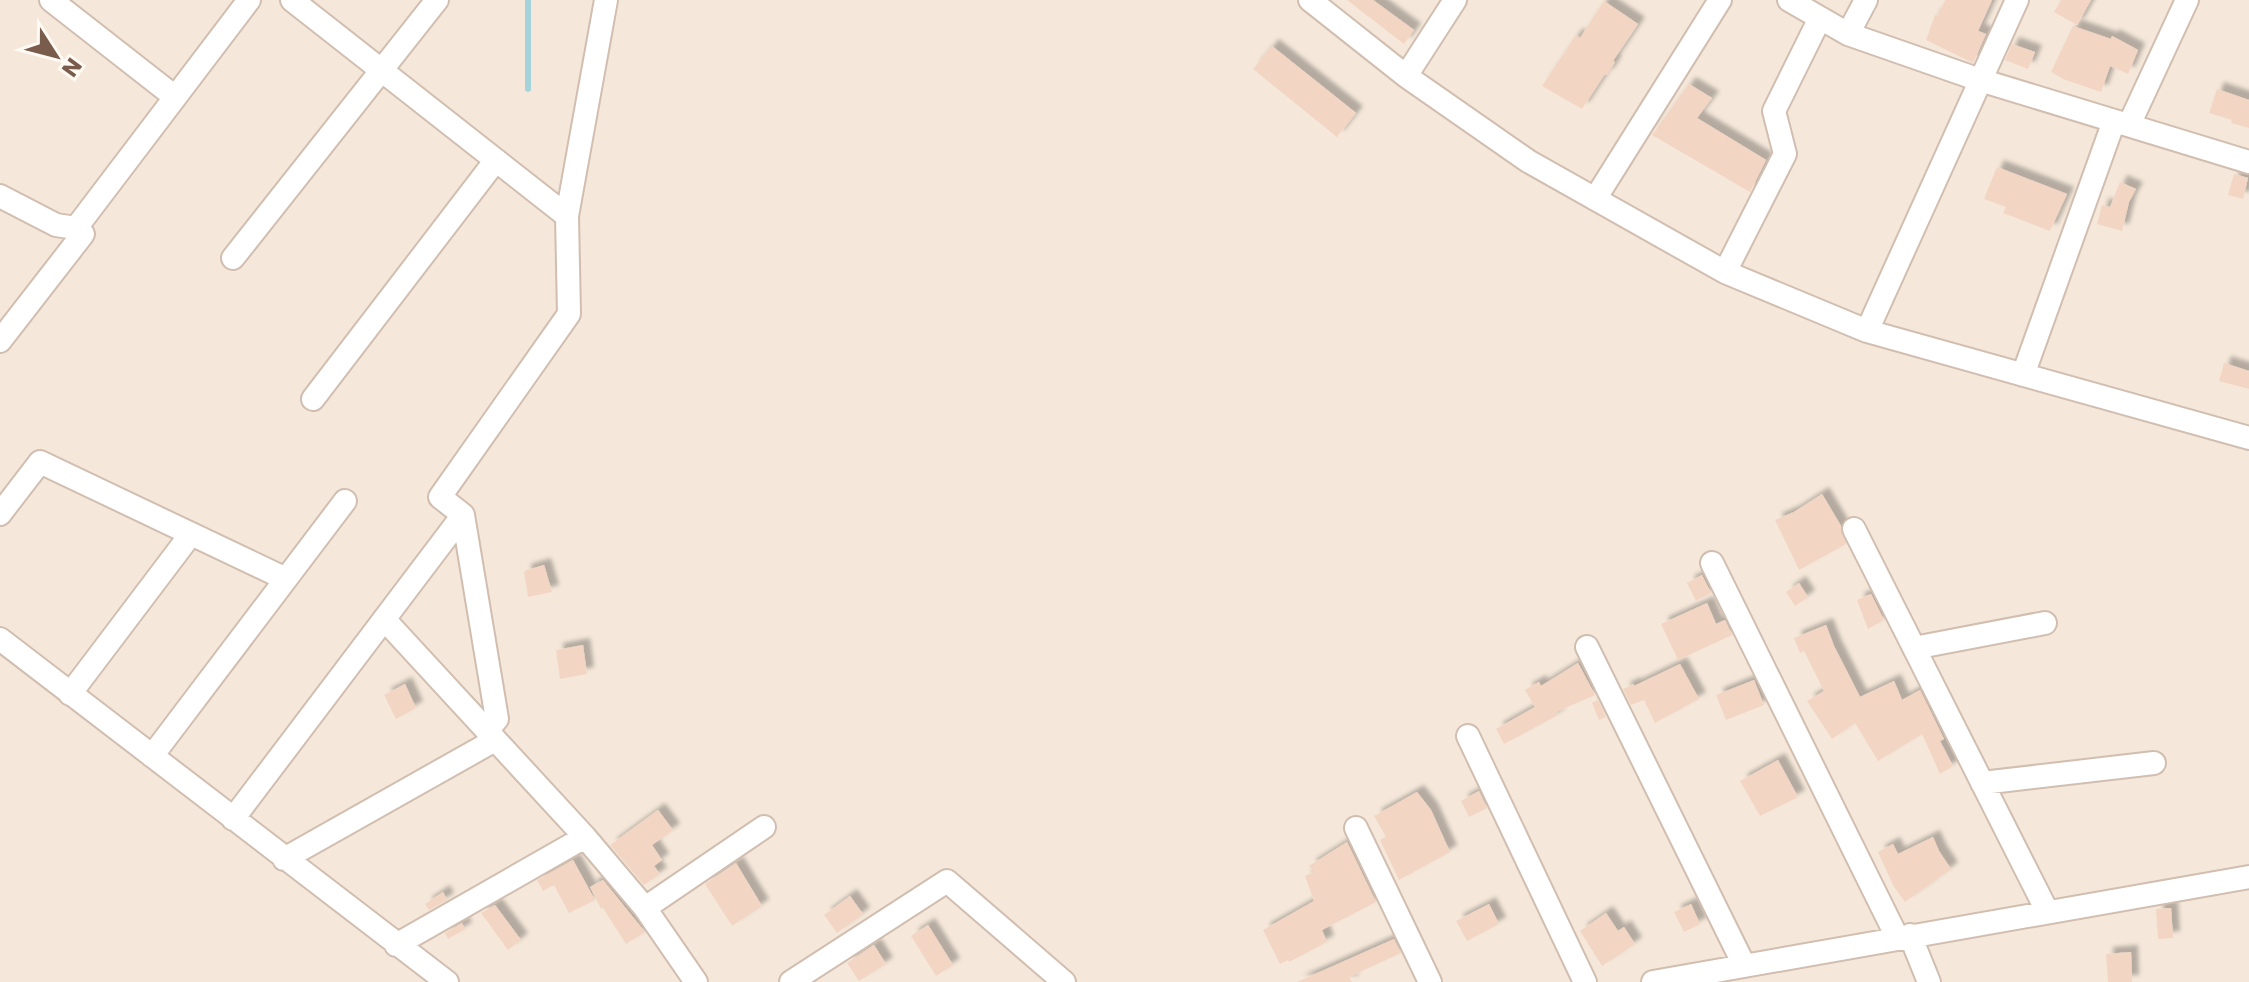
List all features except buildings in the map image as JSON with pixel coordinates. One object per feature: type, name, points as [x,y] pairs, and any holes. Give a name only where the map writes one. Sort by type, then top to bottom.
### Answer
[{"type":"street","points":[[51,0],[175,97]]},
{"type":"street","points":[[76,228],[249,0]]},
{"type":"street","points":[[292,0],[567,216]]},
{"type":"street","points":[[233,258],[437,0]]},
{"type":"street","points":[[284,859],[491,735],[497,719],[463,515],[440,497],[569,314],[567,216],[606,0]]},
{"type":"street","points":[[1310,0],[1406,76],[1528,161],[1725,272],[1867,331],[2249,438]]},
{"type":"street","points":[[1406,76],[1455,0]]},
{"type":"street","points":[[1595,199],[1720,0]]},
{"type":"street","points":[[1789,0],[1848,34],[1980,80],[2122,123],[2248,156]]},
{"type":"street","points":[[1848,34],[1866,0]]},
{"type":"street","points":[[1867,331],[2017,0]]},
{"type":"street","points":[[2023,375],[2122,123],[2187,0]]},
{"type":"street","points":[[1725,272],[1785,154],[1774,111],[1820,18]]},
{"type":"street","points":[[313,399],[496,160]]},
{"type":"street","points":[[0,196],[56,225],[76,228],[83,234],[0,341]]},
{"type":"street","points":[[0,514],[40,462],[286,579]]},
{"type":"street","points":[[152,756],[345,501]]},
{"type":"street","points":[[233,819],[463,515]]},
{"type":"street","points":[[1854,529],[2047,911]]},
{"type":"street","points":[[70,694],[191,534]]},
{"type":"street","points":[[1712,563],[1929,982]]},
{"type":"street","points":[[384,619],[585,837],[645,908],[696,982]]},
{"type":"street","points":[[1914,648],[2045,623]]},
{"type":"street","points":[[0,639],[447,982]]},
{"type":"street","points":[[1587,647],[1744,965]]},
{"type":"street","points":[[1468,736],[1585,982]]},
{"type":"street","points":[[1982,783],[2154,763]]},
{"type":"street","points":[[645,908],[764,827]]},
{"type":"street","points":[[1356,828],[1430,982]]},
{"type":"street","points":[[396,945],[585,837]]},
{"type":"street","points":[[1653,982],[2249,877]]},
{"type":"street","points":[[791,982],[947,881],[1064,982]]},
{"type":"shaded area","points":[[0,0],[2249,0],[2249,982],[0,982]]},
{"type":"waterway","points":[[528,0],[528,89]]}]
